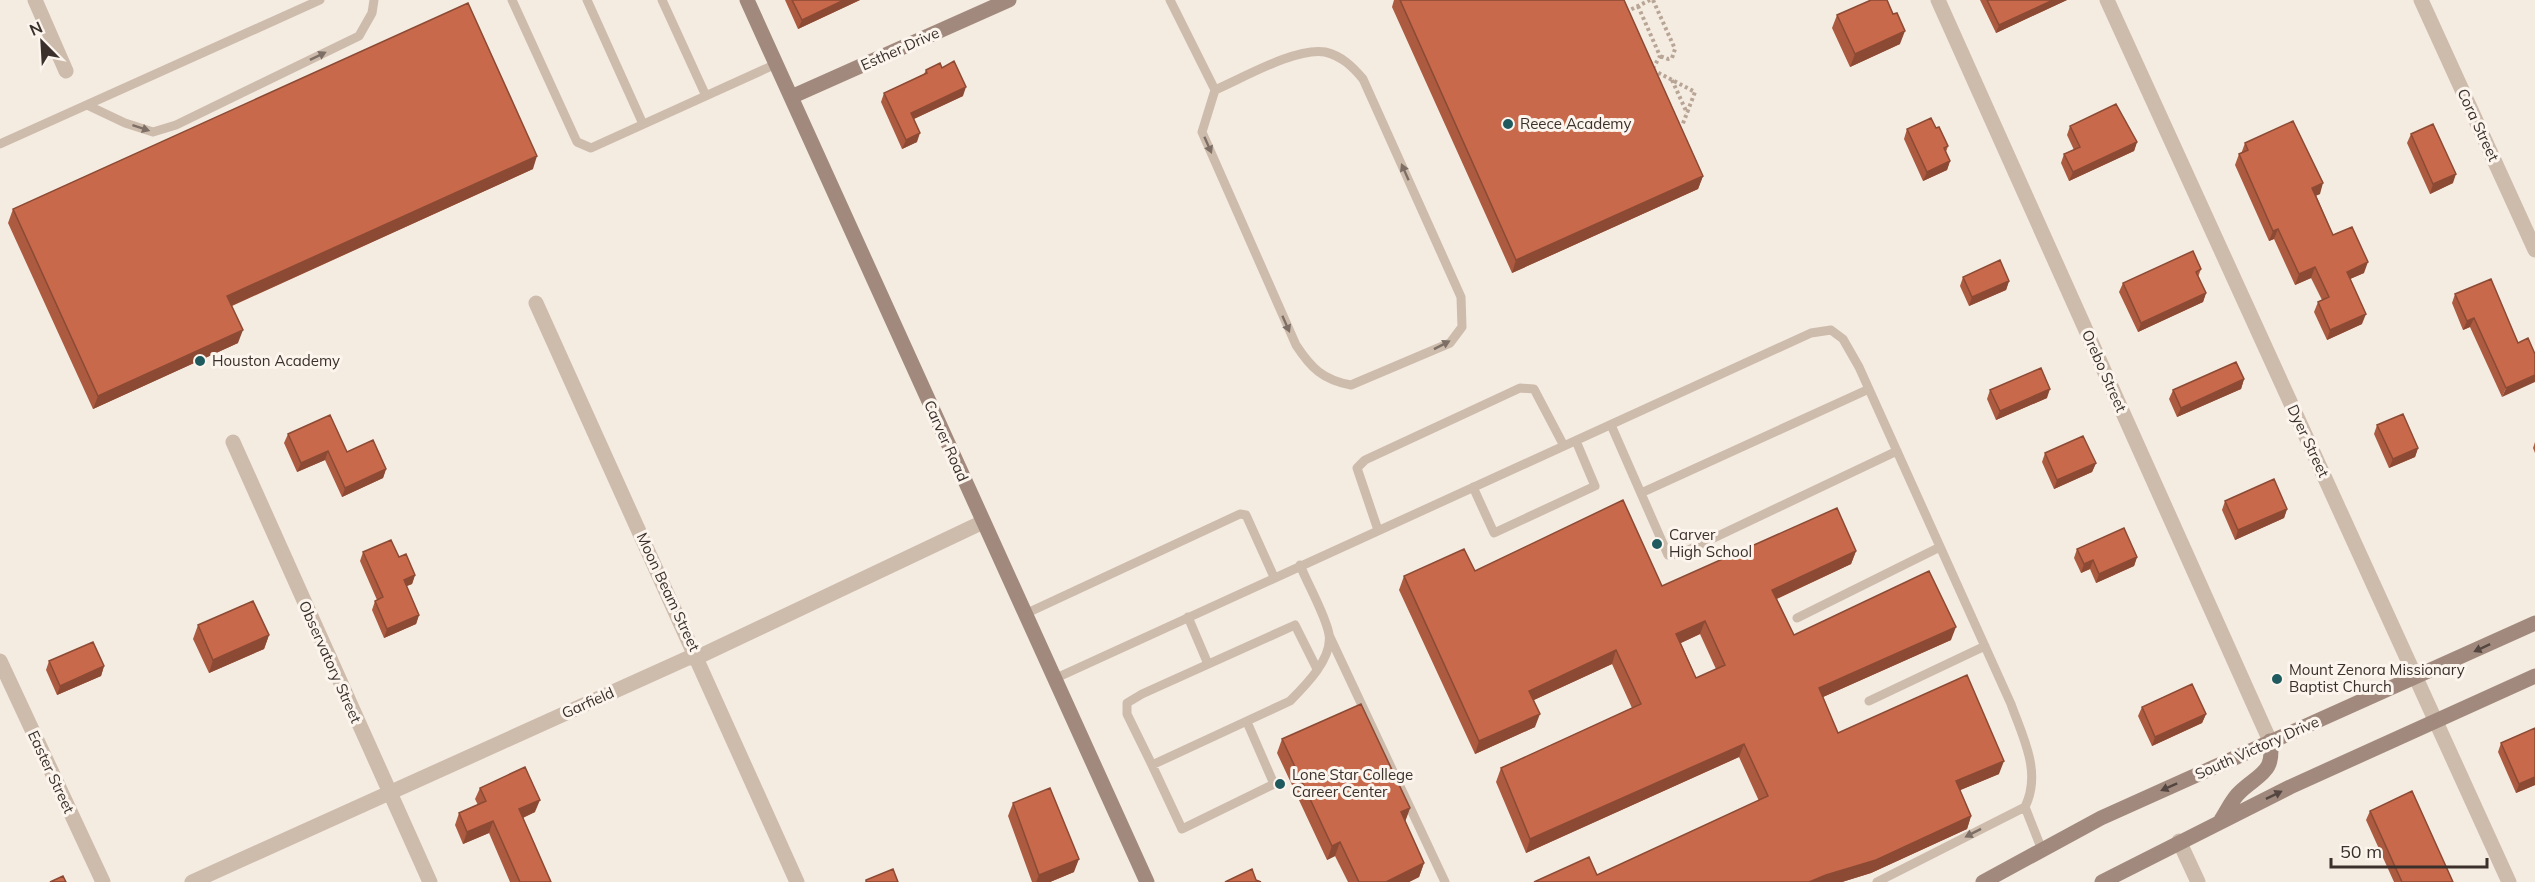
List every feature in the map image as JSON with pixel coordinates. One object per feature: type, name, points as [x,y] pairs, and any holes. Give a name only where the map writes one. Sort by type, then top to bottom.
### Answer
[{"type":"street","points":[[35,0],[66,71]]},
{"type":"street","name":"Carver Road","points":[[747,0],[1147,882]]},
{"type":"street","name":"Esther Drive","points":[[791,98],[1009,0]]},
{"type":"street","name":"Orebo Street","points":[[1938,0],[2270,741]]},
{"type":"street","name":"Dyer Street","points":[[2107,0],[2509,882]]},
{"type":"street","name":"Cora Street","points":[[2421,0],[2535,250]]},
{"type":"street","name":"Moon Beam Street","points":[[536,303],[698,657],[797,882]]},
{"type":"street","name":"Observatory Street","points":[[233,442],[430,882]]},
{"type":"street","name":"Garfield","points":[[192,882],[688,658],[698,657],[983,522]]},
{"type":"street","name":"South Victory Drive","points":[[1983,882],[2101,818],[2535,623]]},
{"type":"street","name":"Easter Street","points":[[0,661],[103,882]]},
{"type":"street","points":[[2102,882],[2221,820],[2535,676]]},
{"type":"street","points":[[2221,820],[2238,793],[2261,776],[2268,767],[2272,756],[2270,741]]},
{"type":"street","points":[[2179,841],[2198,882]]},
{"type":"lane","points":[[0,144],[320,0]]},
{"type":"lane","points":[[87,105],[125,123],[153,132],[176,125],[359,36],[372,13],[374,0]]},
{"type":"lane","points":[[512,0],[577,142],[591,148],[776,64]]},
{"type":"lane","points":[[587,0],[643,124]]},
{"type":"lane","points":[[662,0],[706,96]]},
{"type":"lane","points":[[1170,0],[1215,90],[1202,132],[1296,345],[1312,369],[1336,383],[1351,385],[1450,343],[1462,327],[1461,297],[1363,79],[1348,63],[1327,52],[1306,52],[1215,90]]},
{"type":"lane","points":[[1054,679],[1811,333],[1831,330],[1842,339],[1869,389],[2011,704],[2031,761],[2033,791],[2025,807],[1877,882]]},
{"type":"lane","points":[[1378,530],[1357,468],[1365,460],[1520,388],[1534,389],[1564,446]]},
{"type":"lane","points":[[1641,494],[1869,389]]},
{"type":"lane","points":[[1611,425],[1668,555],[1680,554],[1897,451]]},
{"type":"lane","points":[[1473,487],[1494,533],[1595,486],[1576,441]]},
{"type":"lane","points":[[1025,614],[1240,514],[1246,515],[1274,577]]},
{"type":"lane","points":[[1797,618],[1940,547]]},
{"type":"lane","points":[[1300,565],[1329,635],[1445,882]]},
{"type":"lane","points":[[1188,617],[1208,664]]},
{"type":"lane","points":[[1246,722],[1274,784],[1182,829],[1126,714],[1127,703],[1295,626],[1317,669]]},
{"type":"lane","points":[[1152,765],[1290,701],[1308,683],[1325,656],[1329,635]]},
{"type":"lane","points":[[1869,701],[1985,646]]},
{"type":"lane","points":[[2025,807],[2042,849]]},
{"type":"path","points":[[1623,13],[1638,6],[1652,0],[1675,49],[1675,54],[1668,59],[1660,56],[1638,6]]},
{"type":"path","points":[[1660,56],[1651,71],[1695,92],[1682,126]]},
{"type":"path","points":[[1671,80],[1687,113]]},
{"type":"building","points":[[792,0],[844,0],[802,20]]},
{"type":"building","points":[[1400,0],[1624,0],[1703,176],[1516,260]]},
{"type":"building","points":[[1871,0],[1887,0],[1893,14],[1897,13],[1905,31],[1855,54],[1837,15]]},
{"type":"building","points":[[1987,0],[2053,0],[1999,25]]},
{"type":"building","points":[[468,3],[537,156],[227,296],[243,330],[98,396],[13,209]]},
{"type":"building","points":[[954,61],[966,87],[911,113],[920,133],[906,140],[884,93],[927,73],[926,70],[940,63],[942,68]]},
{"type":"building","points":[[2116,104],[2137,142],[2073,172],[2064,154],[2080,147],[2070,126]]},
{"type":"building","points":[[1931,118],[1936,128],[1939,127],[1948,146],[1944,148],[1950,161],[1927,172],[1907,129]]},
{"type":"building","points":[[2293,121],[2323,183],[2312,188],[2333,235],[2352,227],[2368,262],[2347,272],[2366,314],[2330,330],[2318,302],[2329,297],[2315,267],[2299,274],[2278,229],[2273,231],[2239,154],[2248,150],[2245,143]]},
{"type":"building","points":[[2433,124],[2456,174],[2433,184],[2411,134]]},
{"type":"building","points":[[2193,251],[2201,269],[2196,272],[2206,293],[2141,323],[2123,283]]},
{"type":"building","points":[[2000,260],[2009,281],[1972,297],[1963,277]]},
{"type":"building","points":[[2491,279],[2518,343],[2528,338],[2535,354],[2535,375],[2506,388],[2474,318],[2467,321],[2455,294]]},
{"type":"building","points":[[2236,362],[2244,379],[2181,408],[2173,390]]},
{"type":"building","points":[[2041,368],[2050,389],[2000,411],[1990,390]]},
{"type":"building","points":[[2403,414],[2418,448],[2393,459],[2377,425]]},
{"type":"building","points":[[330,415],[347,452],[373,440],[386,469],[345,488],[328,451],[301,463],[288,434]]},
{"type":"building","points":[[2083,436],[2096,463],[2057,480],[2045,453]]},
{"type":"building","points":[[2274,479],[2287,509],[2238,530],[2225,501]]},
{"type":"building","points":[[1623,500],[1662,586],[1837,508],[1856,551],[1772,590],[1794,635],[1929,571],[1956,627],[1819,688],[1838,733],[1967,675],[2004,761],[1956,781],[1971,816],[1876,860],[1809,882],[1534,882],[1589,857],[1597,875],[1768,796],[1744,744],[1530,839],[1501,768],[1641,704],[1616,650],[1529,691],[1540,714],[1479,741],[1404,576],[1464,549],[1475,571]],"holes":[[[1705,621],[1725,665],[1696,678],[1676,634]]]},
{"type":"building","points":[[2124,528],[2137,557],[2099,574],[2093,560],[2084,564],[2077,549]]},
{"type":"building","points":[[391,540],[399,557],[406,554],[415,575],[404,580],[419,615],[387,629],[375,601],[383,597],[363,552]]},
{"type":"building","points":[[253,601],[269,635],[213,660],[198,625]]},
{"type":"building","points":[[93,642],[104,666],[60,686],[49,661]]},
{"type":"building","points":[[2192,684],[2206,714],[2155,737],[2142,707]]},
{"type":"building","points":[[1361,704],[1410,808],[1401,812],[1424,863],[1386,882],[1359,882],[1340,842],[1332,846],[1282,739]]},
{"type":"building","points":[[2535,728],[2535,777],[2519,784],[2501,743]]},
{"type":"building","points":[[525,767],[540,800],[519,809],[551,882],[520,882],[493,821],[467,832],[459,813],[486,801],[480,788]]},
{"type":"building","points":[[1050,788],[1079,859],[1039,875],[1013,803]]},
{"type":"building","points":[[2412,791],[2453,882],[2402,882],[2370,811]]},
{"type":"building","points":[[893,869],[898,882],[866,882],[866,880]]},
{"type":"building","points":[[1252,869],[1256,880],[1261,882],[1225,882]]},
{"type":"building","points":[[63,876],[66,882],[50,882]]},
{"type":"place","name":"Reece Academy","points":[[1508,124]]},
{"type":"place","name":"Houston Academy","points":[[200,361]]},
{"type":"place","name":"Carver High School","points":[[1657,544]]},
{"type":"place","name":"Mount Zenora Missionary Baptist Church","points":[[2277,679]]},
{"type":"place","name":"Lone Star College Career Center","points":[[1280,784]]}]
